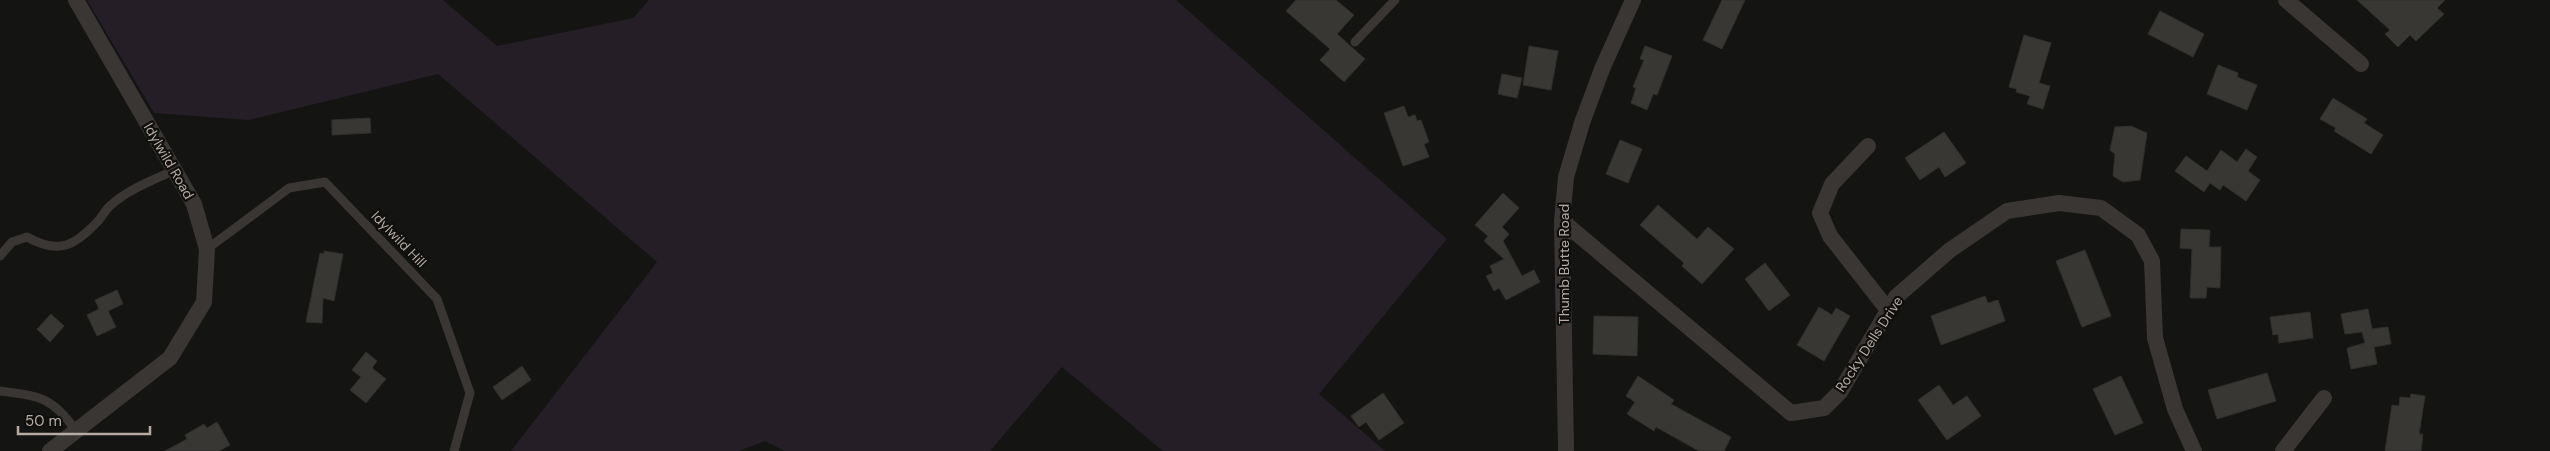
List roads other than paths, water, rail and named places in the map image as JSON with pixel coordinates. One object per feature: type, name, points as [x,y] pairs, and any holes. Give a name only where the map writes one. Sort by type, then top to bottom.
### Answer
[{"type":"street","name":"Idylwild Road","points":[[50,451],[170,358],[204,302],[208,249],[194,204],[76,0]]},
{"type":"street","name":"Thumb Butte Road","points":[[1566,451],[1562,221],[1566,177],[1582,123],[1602,69],[1633,0]]},
{"type":"street","points":[[2286,0],[2361,64]]},
{"type":"street","points":[[1868,146],[1832,184],[1820,213],[1830,236],[1888,310]]},
{"type":"street","name":"Rocky Dells Drive","points":[[1562,221],[1791,413],[1824,408],[1835,397],[1896,297],[1950,250],[2007,211],[2059,202],[2101,208],[2138,235],[2152,261],[2155,338],[2175,409],[2194,451]]},
{"type":"street","points":[[2283,451],[2324,398]]},
{"type":"lane","points":[[1355,42],[1395,0]]},
{"type":"lane","points":[[0,256],[12,242],[27,237],[42,245],[61,248],[80,238],[116,201],[145,184],[175,170]]},
{"type":"lane","name":"Idylwild Hill","points":[[208,249],[289,188],[325,182],[437,299],[470,393],[454,451]]},
{"type":"lane","points":[[0,391],[25,394],[51,402],[76,431]]}]
